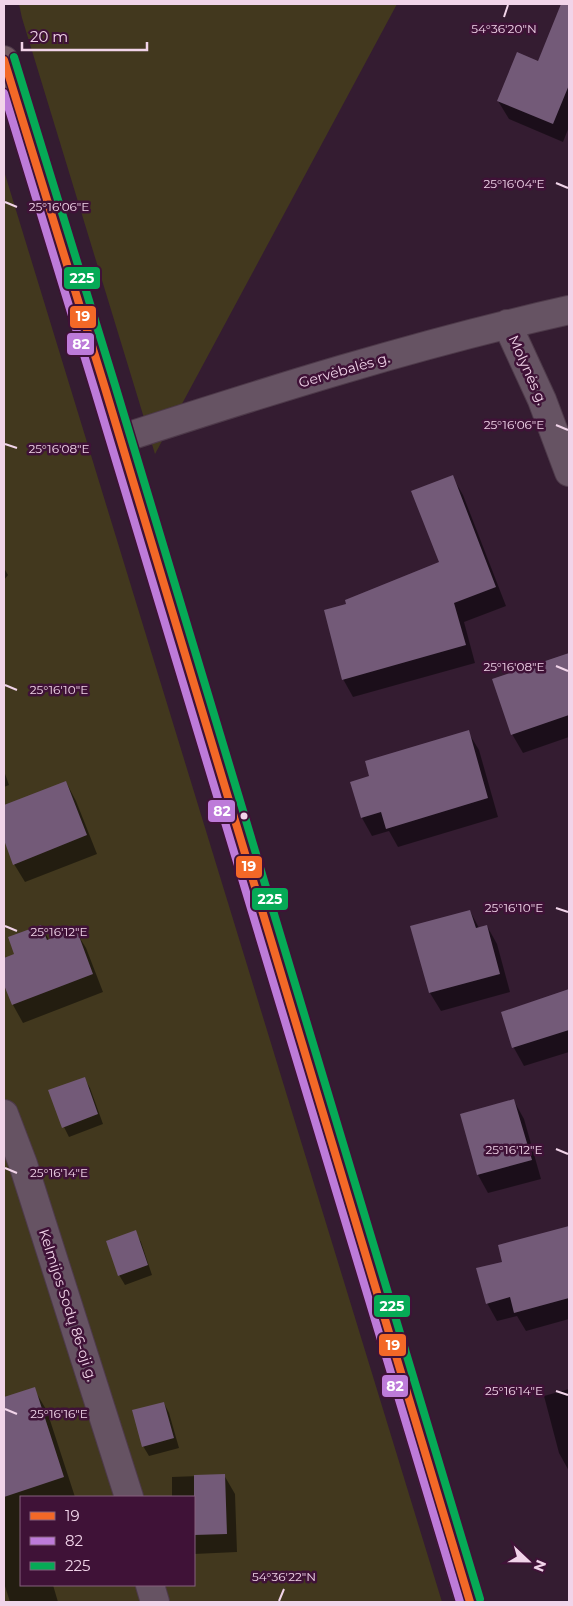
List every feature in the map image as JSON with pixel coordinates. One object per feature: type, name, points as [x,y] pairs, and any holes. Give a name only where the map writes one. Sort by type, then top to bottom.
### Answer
[{"type":"main road","points":[[4,60],[470,1602]]},
{"type":"street","name":"Gervėbalės g.","points":[[120,439],[300,382],[507,324],[569,310]]},
{"type":"street","name":"Molynės g.","points":[[507,324],[542,400],[569,472]]},
{"type":"street","name":"Kelmijos Sodų 86-oji g.","points":[[4,1114],[23,1164],[129,1496]]},
{"type":"street","points":[[150,1586],[155,1602]]},
{"type":"shaded area","points":[[19,4],[397,4],[155,454],[22,18]]},
{"type":"shaded area","points":[[4,171],[442,1602],[4,1602]]},
{"type":"building","points":[[561,4],[569,4],[569,85],[553,124],[497,101],[517,52],[538,61]]},
{"type":"building","points":[[453,475],[496,587],[454,603],[466,645],[342,680],[324,610],[346,604],[345,600],[439,562],[411,491]]},
{"type":"building","points":[[569,653],[569,715],[511,735],[492,679]]},
{"type":"building","points":[[469,730],[488,798],[386,829],[381,812],[361,818],[350,782],[369,776],[365,761]]},
{"type":"building","points":[[66,781],[87,835],[13,865],[4,840],[4,805]]},
{"type":"building","points":[[470,910],[476,928],[487,925],[500,974],[429,993],[410,926]]},
{"type":"building","points":[[41,925],[47,940],[76,928],[93,974],[12,1005],[4,985],[4,958],[14,954],[8,937]]},
{"type":"building","points":[[569,989],[569,1030],[512,1048],[501,1012]]},
{"type":"building","points":[[85,1077],[98,1114],[62,1128],[48,1090]]},
{"type":"building","points":[[514,1099],[532,1160],[477,1175],[460,1114]]},
{"type":"building","points":[[569,1226],[569,1298],[514,1313],[510,1297],[486,1304],[476,1268],[502,1262],[498,1245]]},
{"type":"building","points":[[136,1230],[148,1265],[118,1276],[106,1241]]},
{"type":"building","points":[[35,1387],[64,1477],[4,1497],[4,1397]]},
{"type":"building","points":[[164,1402],[174,1438],[142,1447],[132,1410]]},
{"type":"building","points":[[225,1474],[227,1534],[195,1535],[194,1475]]},
{"type":"transit line","name":"225","points":[[14,57],[115,385],[480,1599]]},
{"type":"transit line","name":"19","points":[[4,60],[105,388],[470,1602]]},
{"type":"transit line","name":"82","points":[[4,93],[460,1602]]}]
